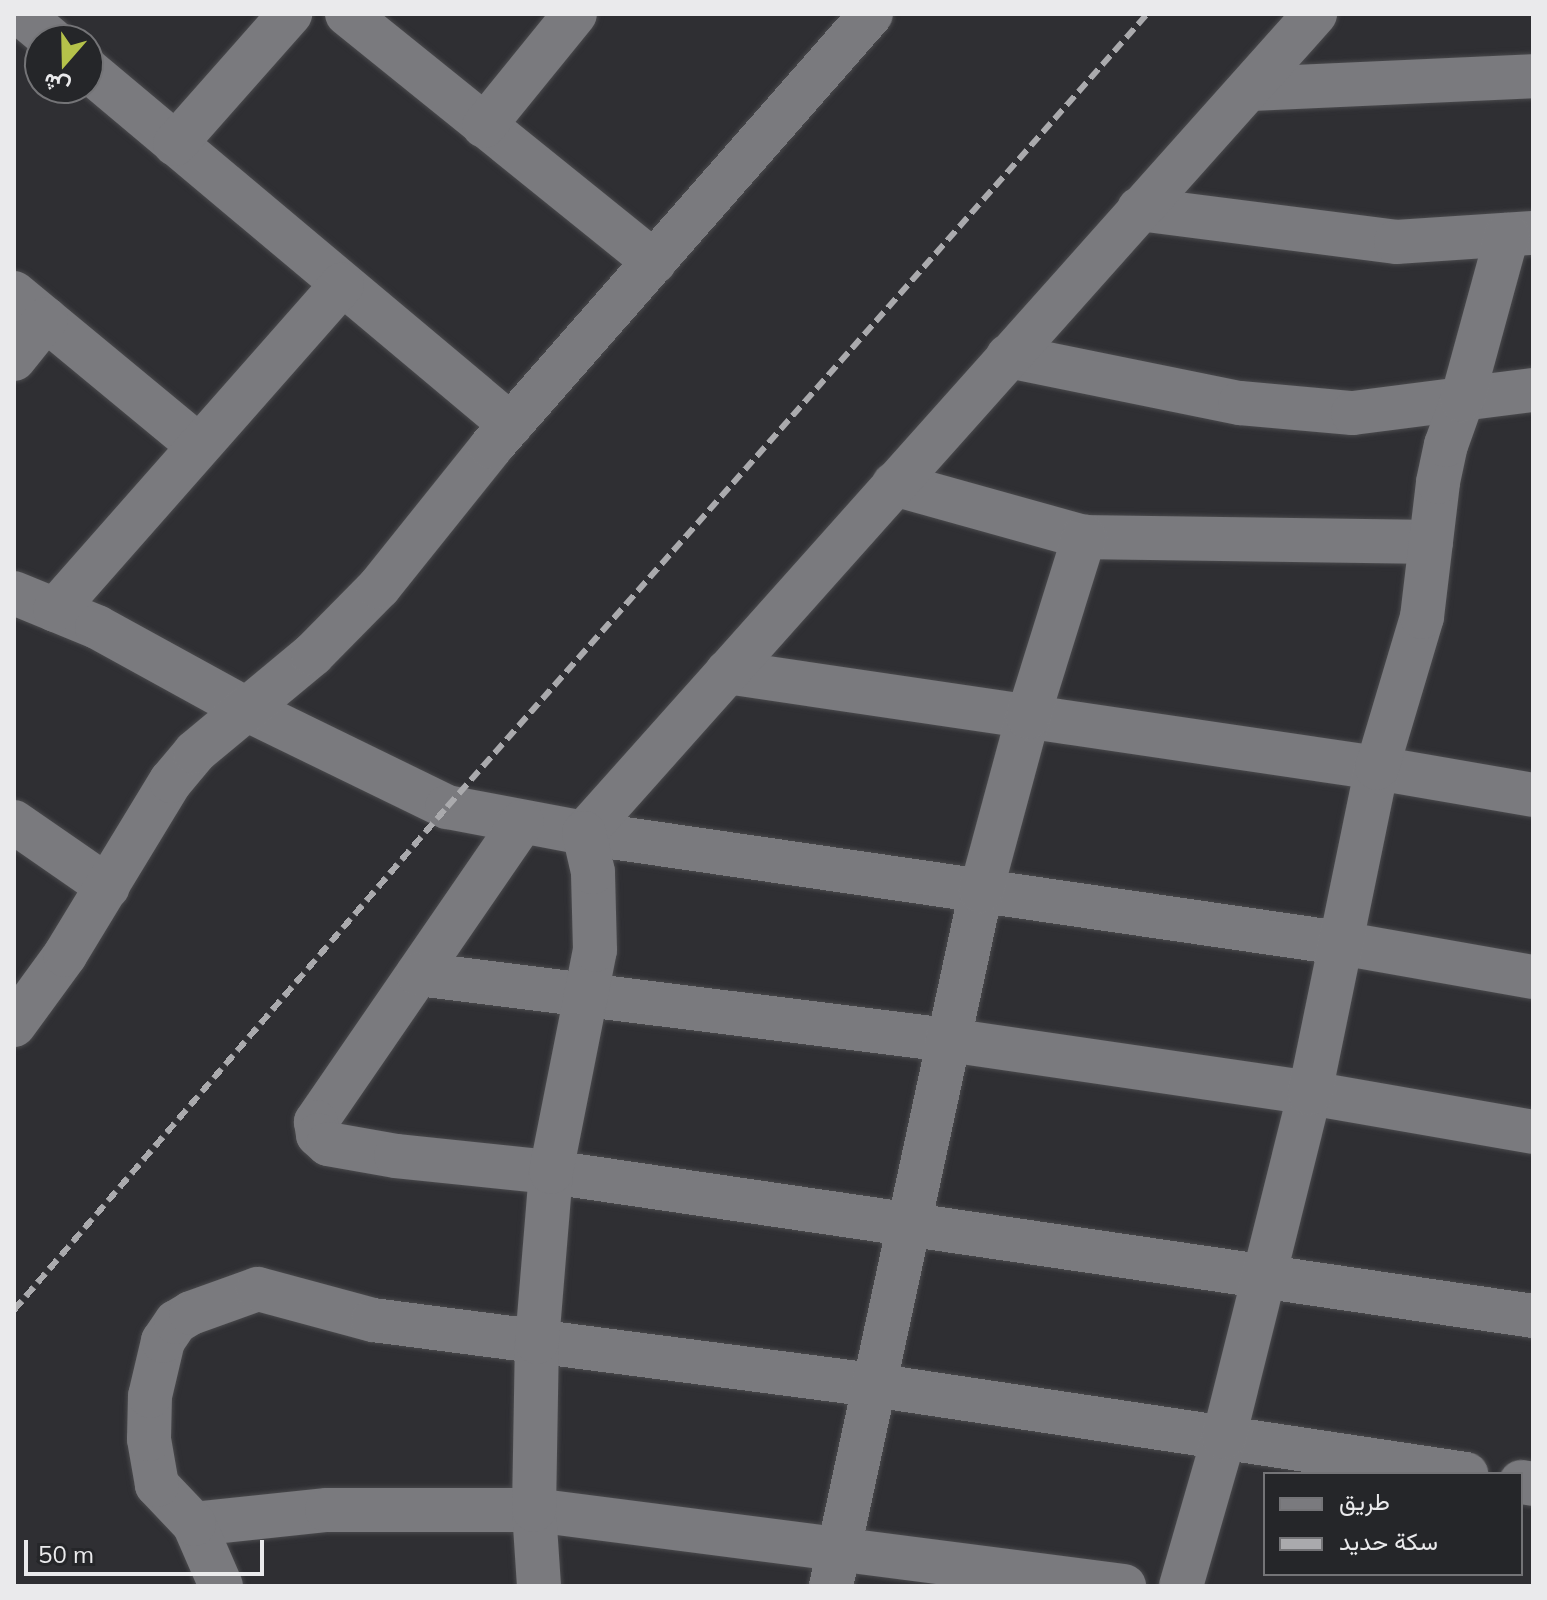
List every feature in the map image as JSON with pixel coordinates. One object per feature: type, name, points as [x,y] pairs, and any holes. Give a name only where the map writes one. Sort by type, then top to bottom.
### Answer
[{"type":"street","points":[[175,144],[290,14]]},
{"type":"street","points":[[347,14],[654,262]]},
{"type":"street","points":[[484,126],[575,14]]},
{"type":"street","points":[[14,1025],[33,1003],[108,887],[140,828],[171,781],[195,752],[313,654],[379,587],[511,425],[871,14]]},
{"type":"street","points":[[584,833],[1315,14]]},
{"type":"street","points":[[1251,89],[1533,76]]},
{"type":"street","points":[[104,84],[511,425]]},
{"type":"street","points":[[1139,209],[1396,242],[1520,234],[1443,457],[1417,637],[1377,768],[1310,1093],[1266,1276],[1181,1586]]},
{"type":"street","points":[[55,610],[342,284]]},
{"type":"street","points":[[14,359],[30,306],[199,446]]},
{"type":"street","points":[[1008,356],[1254,405],[1353,413],[1533,390]]},
{"type":"street","points":[[894,484],[1084,537],[1431,542]]},
{"type":"street","points":[[836,1567],[981,891],[1028,717],[1084,537]]},
{"type":"street","points":[[14,593],[97,627],[246,709],[447,807],[584,833],[1340,943],[1533,977]]},
{"type":"street","points":[[727,672],[1377,768],[1533,795]]},
{"type":"street","points":[[14,822],[108,887]]},
{"type":"street","points":[[522,822],[316,1122],[318,1135],[328,1144],[396,1156],[551,1172],[1533,1316]]},
{"type":"street","points":[[539,1586],[534,1510],[537,1342],[551,1172],[595,950],[593,872],[584,833]]},
{"type":"street","points":[[418,974],[948,1040],[1310,1093],[1533,1132]]},
{"type":"street","points":[[221,1586],[194,1524],[157,1485],[149,1439],[150,1396],[163,1341],[176,1322],[191,1313],[258,1289],[373,1320],[873,1385],[1453,1472]]},
{"type":"street","points":[[194,1524],[327,1510],[534,1510],[836,1567],[1124,1586]]},
{"type":"railway","points":[[14,1310],[447,807],[1147,14]]}]
